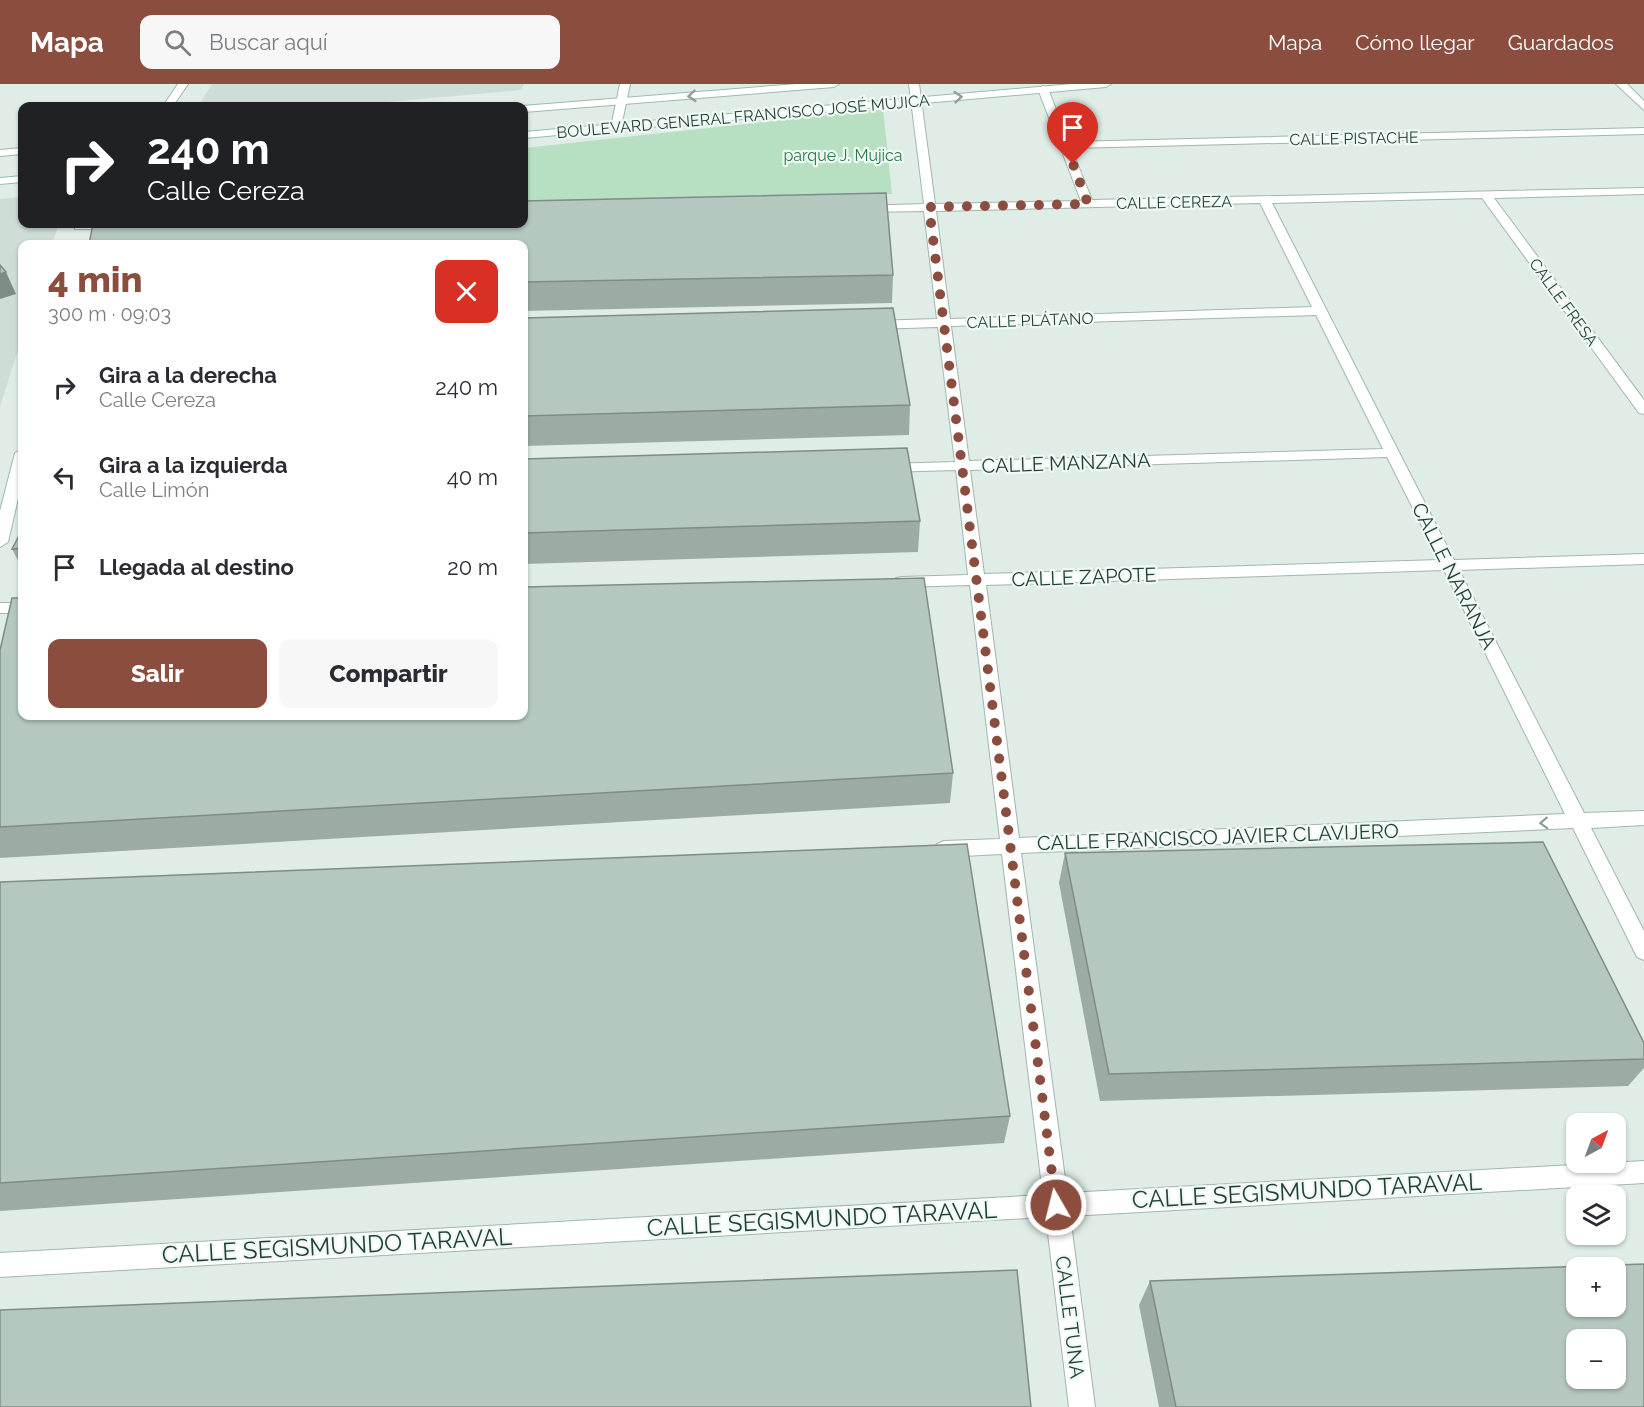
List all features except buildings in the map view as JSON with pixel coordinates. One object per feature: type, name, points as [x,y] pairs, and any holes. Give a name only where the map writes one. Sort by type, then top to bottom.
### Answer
[{"type":"street","points":[[171,102],[183,84]]},
{"type":"street","points":[[616,127],[625,84]]},
{"type":"street","name":"BOULEVARD GENERAL FRANCISCO JOSÉ MUJICA","points":[[528,109],[834,84]]},
{"type":"street","name":"BOULEVARD GENERAL FRANCISCO JOSÉ MUJICA","points":[[528,135],[616,127],[915,92],[1043,89],[1106,84]]},
{"type":"street","points":[[1621,84],[1644,107]]},
{"type":"street","points":[[1043,89],[1088,204]]},
{"type":"street","name":"CALLE TUNA","points":[[915,92],[1082,1407]]},
{"type":"street","name":"CALLE PISTACHE","points":[[1065,145],[1644,131]]},
{"type":"street","points":[[0,153],[18,151]]},
{"type":"street","points":[[0,182],[18,180]]},
{"type":"street","name":"CALLE CEREZA","points":[[846,209],[1644,191]]},
{"type":"street","name":"CALLE FRESA","points":[[1485,194],[1644,410]]},
{"type":"street","name":"CALLE NARANJA","points":[[1264,200],[1644,951]]},
{"type":"street","points":[[79,229],[94,228]]},
{"type":"street","name":"CALLE PLÁTANO","points":[[862,325],[1321,311]]},
{"type":"street","name":"CALLE MANZANA","points":[[867,468],[1392,453]]},
{"type":"street","points":[[0,542],[18,491]]},
{"type":"street","name":"CALLE ZAPOTE","points":[[881,583],[1644,559]]},
{"type":"street","points":[[0,608],[18,608]]},
{"type":"street","name":"CALLE FRANCISCO JAVIER CLAVIJERO","points":[[927,849],[1644,818]]},
{"type":"street","name":"CALLE SEGISMUNDO TARAVAL","points":[[0,1265],[1644,1172]]},
{"type":"shaded area","points":[[212,84],[524,84],[521,90],[387,102],[201,102]]},
{"type":"shaded area","points":[[18,197],[18,228],[58,228],[53,240],[18,240],[18,350],[0,407],[0,199]]},
{"type":"green space","name":"parque J. Mujica","points":[[883,109],[892,194],[528,206],[528,148]]},
{"type":"route","points":[[1056,1205],[929,207],[1088,204],[1073,164]]}]
